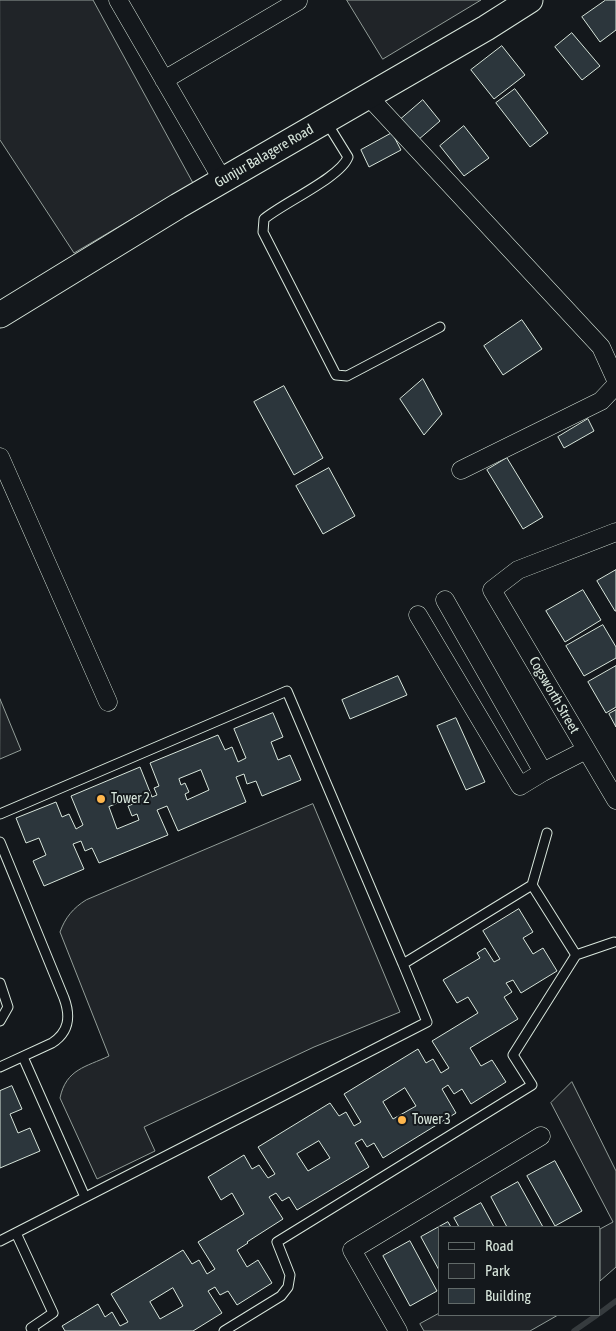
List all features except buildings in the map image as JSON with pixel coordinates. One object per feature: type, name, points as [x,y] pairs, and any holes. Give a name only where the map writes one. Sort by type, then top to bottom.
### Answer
[{"type":"street","points":[[118,0],[222,181]]},
{"type":"street","name":"Gunjur Balagere Road","points":[[0,315],[222,181],[486,28],[530,0]]},
{"type":"street","points":[[164,80],[298,1]]},
{"type":"street","points":[[368,96],[601,347],[616,380]]},
{"type":"street","points":[[461,470],[601,401],[616,385]]},
{"type":"street","points":[[0,457],[108,702]]},
{"type":"street","name":"Cogsworth Street","points":[[616,532],[518,570],[492,590],[616,800]]},
{"type":"street","points":[[445,600],[543,772]]},
{"type":"street","points":[[418,615],[520,786],[586,750]]},
{"type":"street","points":[[398,1331],[352,1250],[541,1136]]},
{"type":"lane","points":[[326,120],[348,157],[346,163],[334,174],[274,211],[264,220],[262,232],[336,375],[347,376],[440,326]]},
{"type":"lane","points":[[0,814],[287,691],[427,1022],[0,1241]]},
{"type":"lane","points":[[403,964],[532,885],[547,833]]},
{"type":"lane","points":[[0,842],[64,998],[69,1015],[65,1031],[59,1038],[0,1067]]},
{"type":"lane","points":[[532,885],[576,955]]},
{"type":"lane","points":[[224,1331],[281,1296],[288,1287],[290,1275],[277,1242],[532,1085],[513,1055],[576,955],[614,942]]},
{"type":"lane","points":[[0,983],[8,1007],[0,1021]]},
{"type":"lane","points":[[22,1057],[85,1198]]},
{"type":"lane","points":[[16,1233],[53,1313],[31,1328],[34,1331]]},
{"type":"green space","points":[[0,0],[93,0],[193,183],[74,253],[0,140]]},
{"type":"green space","points":[[347,0],[481,0],[383,59]]},
{"type":"green space","points":[[0,699],[21,750],[0,759]]},
{"type":"green space","points":[[313,804],[400,1012],[314,1047],[144,1127],[155,1151],[97,1179],[60,1098],[63,1088],[72,1075],[85,1066],[109,1056],[60,932],[64,922],[77,906],[86,900]]},
{"type":"green space","points":[[572,1082],[616,1171],[616,1267],[601,1280],[601,1228],[613,1222],[551,1103]]},
{"type":"green space","points":[[438,1314],[438,1316],[556,1316],[530,1331],[424,1331],[420,1324]]},
{"type":"waterway","points":[[601,1312],[616,1301]]},
{"type":"waterway","points":[[574,1331],[596,1316]]},
{"type":"place","name":"Tower 2","points":[[101,799]]},
{"type":"place","name":"Tower 3","points":[[402,1120]]}]
